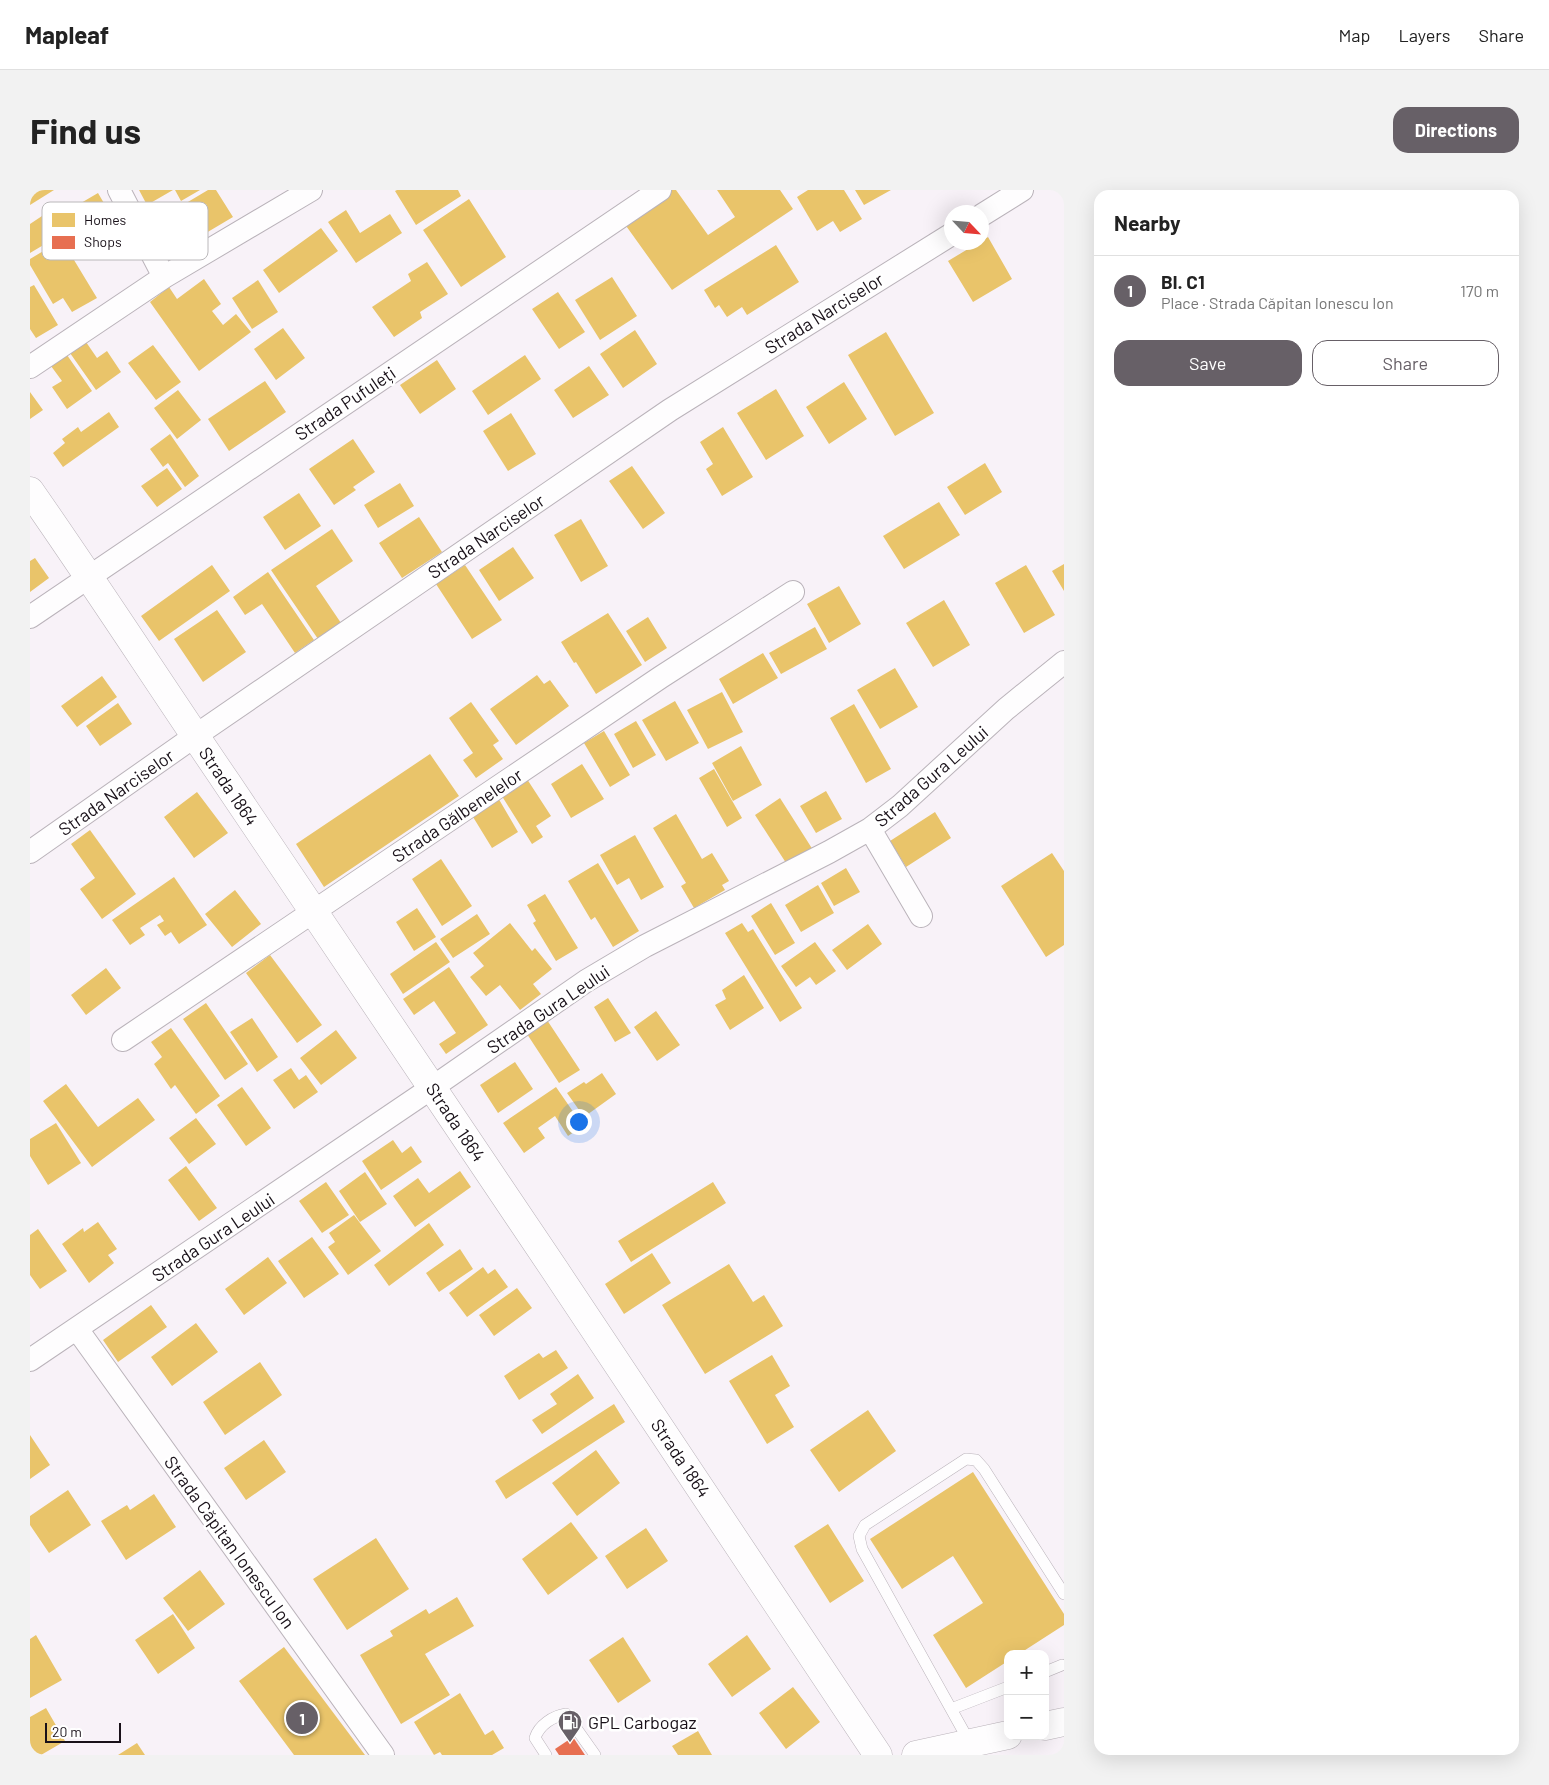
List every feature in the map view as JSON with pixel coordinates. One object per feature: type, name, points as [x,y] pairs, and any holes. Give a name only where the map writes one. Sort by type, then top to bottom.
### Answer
[{"type":"street","points":[[119,190],[125,202]]},
{"type":"street","points":[[208,251],[311,190]]},
{"type":"street","name":"Strada Pufuleți","points":[[30,617],[660,190]]},
{"type":"street","points":[[989,211],[1022,190]]},
{"type":"street","name":"Strada Narciselor","points":[[30,852],[195,736],[670,410],[944,239]]},
{"type":"street","points":[[155,260],[164,277]]},
{"type":"street","points":[[30,366],[193,260]]},
{"type":"street","name":"Strada 1864","points":[[30,491],[433,1087],[878,1755]]},
{"type":"street","name":"Strada Gălbenelelor","points":[[123,1040],[653,682],[793,592]]},
{"type":"street","name":"Strada Gura Leului","points":[[30,1360],[586,981],[645,946],[870,829],[900,806],[1006,710],[1064,662]]},
{"type":"street","points":[[870,829],[921,916]]},
{"type":"street","name":"Strada Căpitan Ionescu Ion","points":[[77,1329],[383,1755]]},
{"type":"street","points":[[1049,1725],[1064,1722]]},
{"type":"street","points":[[916,1755],[1004,1735]]},
{"type":"lane","points":[[970,1743],[862,1549],[859,1536],[865,1525],[966,1459],[976,1460],[984,1469],[1064,1594]]},
{"type":"lane","points":[[1049,1671],[1063,1666]]},
{"type":"lane","points":[[951,1709],[1004,1688]]},
{"type":"lane","points":[[546,1755],[535,1738],[538,1728],[559,1715],[566,1714],[595,1755]]},
{"type":"building: Homes","points":[[30,190],[54,190],[30,205]]},
{"type":"building: Homes","points":[[139,190],[173,190],[152,202],[145,202]]},
{"type":"building: Homes","points":[[175,190],[200,190],[181,201]]},
{"type":"building: Homes","points":[[208,190],[216,190],[233,217],[208,232],[208,202],[188,202]]},
{"type":"building: Homes","points":[[458,190],[461,196],[416,225],[395,191]]},
{"type":"building: Homes","points":[[671,190],[676,190],[708,235],[735,217],[717,190],[780,190],[793,209],[672,290],[624,223]]},
{"type":"building: Homes","points":[[808,190],[844,190],[862,219],[840,232],[833,221],[817,231],[797,197]]},
{"type":"building: Homes","points":[[855,190],[891,190],[864,205]]},
{"type":"building: Homes","points":[[98,193],[103,202],[83,202]]},
{"type":"building: Homes","points":[[469,199],[506,257],[461,287],[423,230]]},
{"type":"building: Homes","points":[[346,210],[360,233],[390,214],[402,233],[356,263],[328,222]]},
{"type":"building: Homes","points":[[42,216],[42,246],[30,253],[30,224]]},
{"type":"building: Homes","points":[[321,228],[338,251],[279,293],[263,270]]},
{"type":"building: Homes","points":[[989,239],[1012,279],[973,302],[948,261],[966,250],[989,250]]},
{"type":"building: Homes","points":[[776,245],[799,282],[747,315],[742,307],[727,317],[719,305],[715,308],[704,290]]},
{"type":"building: Homes","points":[[42,252],[42,260],[74,260],[97,298],[72,312],[63,298],[53,304],[30,265],[30,259]]},
{"type":"building: Homes","points":[[427,262],[448,294],[420,312],[422,318],[394,337],[372,307],[411,281],[408,274]]},
{"type":"building: Homes","points":[[612,277],[637,316],[600,340],[575,300]]},
{"type":"building: Homes","points":[[204,279],[221,304],[212,311],[223,325],[236,314],[251,332],[199,371],[150,302],[169,287],[177,299]]},
{"type":"building: Homes","points":[[258,280],[278,312],[252,329],[232,298]]},
{"type":"building: Homes","points":[[34,285],[58,325],[36,338],[30,329],[30,287]]},
{"type":"building: Homes","points":[[558,292],[585,332],[559,349],[532,309]]},
{"type":"building: Homes","points":[[283,328],[305,358],[276,380],[254,349]]},
{"type":"building: Homes","points":[[635,330],[657,364],[623,388],[600,354]]},
{"type":"building: Homes","points":[[886,332],[934,413],[895,436],[848,355]]},
{"type":"building: Homes","points":[[86,342],[97,358],[107,351],[121,372],[96,390],[70,353]]},
{"type":"building: Homes","points":[[153,345],[181,382],[156,400],[128,363]]},
{"type":"building: Homes","points":[[67,355],[92,391],[67,409],[52,387],[62,381],[51,366]]},
{"type":"building: Homes","points":[[525,355],[541,379],[488,415],[472,391]]},
{"type":"building: Homes","points":[[437,360],[456,389],[420,414],[400,385]]},
{"type":"building: Homes","points":[[589,366],[609,395],[573,418],[554,390]]},
{"type":"building: Homes","points":[[265,381],[286,412],[229,451],[208,419]]},
{"type":"building: Homes","points":[[844,382],[867,419],[829,444],[806,407]]},
{"type":"building: Homes","points":[[776,389],[804,436],[766,460],[737,413]]},
{"type":"building: Homes","points":[[178,390],[201,420],[177,439],[154,408]]},
{"type":"building: Homes","points":[[30,392],[43,410],[30,419]]},
{"type":"building: Homes","points":[[109,412],[119,427],[63,467],[53,453],[65,443],[62,439],[78,427],[81,432]]},
{"type":"building: Homes","points":[[511,413],[536,454],[508,471],[483,431]]},
{"type":"building: Homes","points":[[723,427],[753,477],[722,496],[706,469],[713,464],[700,442]]},
{"type":"building: Homes","points":[[170,434],[199,476],[185,487],[168,463],[163,467],[150,449]]},
{"type":"building: Homes","points":[[353,439],[375,472],[353,487],[356,490],[334,505],[309,469]]},
{"type":"building: Homes","points":[[985,463],[1002,492],[965,515],[947,487]]},
{"type":"building: Homes","points":[[632,466],[665,513],[643,529],[609,481]]},
{"type":"building: Homes","points":[[167,468],[182,489],[157,507],[141,486]]},
{"type":"building: Homes","points":[[400,483],[414,506],[378,528],[364,505]]},
{"type":"building: Homes","points":[[299,493],[321,526],[285,550],[263,517]]},
{"type":"building: Homes","points":[[939,502],[960,535],[904,569],[883,536]]},
{"type":"building: Homes","points":[[419,517],[442,552],[402,578],[379,543]]},
{"type":"building: Homes","points":[[581,519],[608,566],[581,582],[554,535]]},
{"type":"building: Homes","points":[[332,529],[353,561],[316,586],[341,623],[318,639],[271,570]]},
{"type":"building: Homes","points":[[513,547],[534,578],[499,601],[479,570]]},
{"type":"building: Homes","points":[[35,558],[49,578],[30,592],[30,561]]},
{"type":"building: Homes","points":[[1064,564],[1064,591],[1052,571]]},
{"type":"building: Homes","points":[[212,565],[230,591],[159,641],[141,616]]},
{"type":"building: Homes","points":[[465,565],[502,620],[472,639],[436,584]]},
{"type":"building: Homes","points":[[1026,565],[1055,615],[1024,633],[995,583]]},
{"type":"building: Homes","points":[[268,572],[314,640],[295,653],[262,604],[245,615],[233,597]]},
{"type":"building: Homes","points":[[839,586],[861,624],[829,643],[807,604]]},
{"type":"building: Homes","points":[[944,600],[970,645],[933,667],[906,623]]},
{"type":"building: Homes","points":[[217,610],[246,652],[203,682],[174,639]]},
{"type":"building: Homes","points":[[608,613],[642,665],[596,694],[561,642]]},
{"type":"building: Homes","points":[[648,617],[667,648],[645,662],[626,631]]},
{"type":"building: Homes","points":[[815,627],[827,649],[781,674],[769,653]]},
{"type":"building: Homes","points":[[763,653],[778,678],[733,704],[719,679]]},
{"type":"building: Homes","points":[[895,668],[918,707],[880,729],[857,690]]},
{"type":"building: Homes","points":[[537,675],[544,684],[550,680],[569,706],[516,745],[490,709]]},
{"type":"building: Homes","points":[[102,676],[117,697],[77,727],[61,706]]},
{"type":"building: Homes","points":[[722,692],[743,732],[708,749],[687,710]]},
{"type":"building: Homes","points":[[675,701],[699,743],[666,761],[642,720]]},
{"type":"building: Homes","points":[[471,702],[499,741],[493,745],[503,759],[476,778],[463,760],[473,753],[449,718]]},
{"type":"building: Homes","points":[[118,703],[132,724],[100,746],[86,726]]},
{"type":"building: Homes","points":[[854,704],[891,769],[866,783],[830,718]]},
{"type":"building: Homes","points":[[636,721],[656,755],[633,768],[614,734]]},
{"type":"building: Homes","points":[[604,731],[630,775],[610,787],[584,743]]},
{"type":"building: Homes","points":[[741,746],[762,785],[733,801],[712,763]]},
{"type":"building: Homes","points":[[430,754],[459,796],[324,887],[296,844]]},
{"type":"building: Homes","points":[[582,764],[604,799],[571,818],[551,784]]},
{"type":"building: Homes","points":[[714,769],[742,818],[727,827],[699,778]]},
{"type":"building: Homes","points":[[525,776],[551,816],[536,826],[543,837],[532,844],[500,793]]},
{"type":"building: Homes","points":[[826,791],[842,819],[816,833],[800,806]]},
{"type":"building: Homes","points":[[197,792],[228,833],[194,858],[164,817]]},
{"type":"building: Homes","points":[[497,796],[518,832],[492,848],[470,812]]},
{"type":"building: Homes","points":[[780,798],[813,850],[788,866],[755,815]]},
{"type":"building: Homes","points":[[935,812],[951,838],[906,867],[890,841]]},
{"type":"building: Homes","points":[[676,814],[702,859],[712,853],[729,881],[722,885],[725,890],[694,908],[681,886],[686,883],[653,828]]},
{"type":"building: Homes","points":[[90,830],[136,894],[102,919],[80,889],[95,878],[71,844]]},
{"type":"building: Homes","points":[[635,835],[664,887],[641,900],[629,878],[617,885],[600,855]]},
{"type":"building: Homes","points":[[1052,853],[1064,871],[1064,945],[1046,957],[1001,886]]},
{"type":"building: Homes","points":[[441,859],[472,906],[442,926],[412,879]]},
{"type":"building: Homes","points":[[598,863],[639,931],[613,947],[595,917],[591,920],[568,881]]},
{"type":"building: Homes","points":[[846,868],[860,892],[834,906],[821,883]]},
{"type":"building: Homes","points":[[174,877],[207,925],[179,944],[171,932],[165,936],[157,925],[164,921],[160,915],[140,928],[145,935],[130,945],[112,920]]},
{"type":"building: Homes","points":[[818,885],[834,913],[801,932],[785,905]]},
{"type":"building: Homes","points":[[235,890],[261,924],[232,947],[205,914]]},
{"type":"building: Homes","points":[[545,894],[578,948],[556,961],[533,923],[536,921],[527,905]]},
{"type":"building: Homes","points":[[771,903],[795,943],[775,955],[751,916]]},
{"type":"building: Homes","points":[[417,908],[436,937],[414,951],[396,922]]},
{"type":"building: Homes","points":[[477,914],[490,934],[453,958],[440,939]]},
{"type":"building: Homes","points":[[510,923],[532,951],[535,948],[552,969],[533,984],[541,994],[520,1010],[500,985],[486,996],[470,977],[484,966],[473,953]]},
{"type":"building: Homes","points":[[742,923],[748,932],[753,929],[802,1008],[780,1022],[725,933]]},
{"type":"building: Homes","points":[[868,924],[882,944],[847,970],[832,950]]},
{"type":"building: Homes","points":[[436,942],[450,962],[403,994],[390,974]]},
{"type":"building: Homes","points":[[815,942],[836,971],[816,985],[810,977],[796,987],[781,966]]},
{"type":"building: Homes","points":[[270,955],[322,1025],[297,1043],[246,973]]},
{"type":"building: Homes","points":[[449,967],[488,1025],[446,1054],[439,1044],[456,1033],[434,1001],[414,1015],[403,999]]},
{"type":"building: Homes","points":[[106,968],[121,988],[86,1015],[71,995]]},
{"type":"building: Homes","points":[[744,975],[764,1008],[730,1030],[715,1005],[726,999],[722,990]]},
{"type":"building: Homes","points":[[608,998],[631,1033],[615,1042],[594,1007]]},
{"type":"building: Homes","points":[[206,1003],[248,1064],[225,1080],[183,1019]]},
{"type":"building: Homes","points":[[656,1011],[680,1045],[657,1061],[634,1027]]},
{"type":"building: Homes","points":[[252,1018],[278,1057],[257,1072],[230,1032]]},
{"type":"building: Homes","points":[[547,1020],[580,1070],[559,1083],[527,1034]]},
{"type":"building: Homes","points":[[171,1028],[220,1096],[196,1114],[175,1085],[171,1089],[154,1064],[162,1057],[151,1042]]},
{"type":"building: Homes","points":[[336,1030],[357,1058],[321,1085],[300,1058]]},
{"type":"building: Homes","points":[[515,1062],[533,1089],[498,1113],[480,1085]]},
{"type":"building: Homes","points":[[291,1068],[299,1080],[306,1075],[318,1092],[294,1109],[273,1080]]},
{"type":"building: Homes","points":[[602,1073],[616,1094],[584,1117],[567,1093],[584,1082],[586,1084]]},
{"type":"building: Homes","points":[[66,1084],[98,1127],[138,1098],[155,1120],[92,1167],[43,1101]]},
{"type":"building: Homes","points":[[242,1087],[271,1128],[246,1146],[217,1105]]},
{"type":"building: Homes","points":[[556,1087],[583,1126],[568,1136],[555,1116],[538,1128],[545,1138],[524,1153],[503,1123]]},
{"type":"building: Homes","points":[[196,1118],[216,1144],[189,1164],[169,1138]]},
{"type":"building: Homes","points":[[56,1123],[81,1163],[48,1185],[30,1156],[30,1139]]},
{"type":"building: Homes","points":[[393,1140],[402,1153],[411,1146],[422,1162],[381,1190],[362,1161]]},
{"type":"building: Homes","points":[[186,1166],[217,1208],[199,1221],[168,1180]]},
{"type":"building: Homes","points":[[460,1171],[471,1187],[415,1227],[393,1196],[418,1178],[429,1193]]},
{"type":"building: Homes","points":[[365,1172],[387,1204],[360,1222],[339,1191]]},
{"type":"building: Homes","points":[[326,1182],[349,1215],[322,1233],[299,1201]]},
{"type":"building: Homes","points":[[713,1182],[726,1203],[631,1262],[618,1241]]},
{"type":"building: Homes","points":[[354,1215],[381,1251],[348,1275],[328,1247],[335,1242],[329,1233]]},
{"type":"building: Homes","points":[[98,1222],[117,1249],[108,1255],[114,1263],[89,1283],[62,1244],[83,1228],[84,1232]]},
{"type":"building: Homes","points":[[429,1223],[444,1245],[389,1286],[374,1265]]},
{"type":"building: Homes","points":[[38,1229],[67,1271],[40,1289],[30,1275],[30,1235]]},
{"type":"building: Homes","points":[[312,1237],[339,1274],[304,1298],[278,1261]]},
{"type":"building: Homes","points":[[460,1249],[473,1269],[439,1292],[426,1273]]},
{"type":"building: Homes","points":[[652,1253],[671,1283],[624,1314],[605,1284]]},
{"type":"building: Homes","points":[[268,1257],[287,1283],[244,1315],[225,1289]]},
{"type":"building: Homes","points":[[729,1264],[753,1302],[764,1295],[783,1326],[705,1374],[662,1305]]},
{"type":"building: Homes","points":[[483,1267],[488,1274],[495,1269],[508,1287],[467,1317],[449,1293]]},
{"type":"building: Homes","points":[[517,1288],[532,1308],[494,1336],[479,1315]]},
{"type":"building: Homes","points":[[151,1305],[167,1327],[118,1362],[103,1340]]},
{"type":"building: Homes","points":[[196,1323],[218,1352],[172,1386],[151,1357]]},
{"type":"building: Homes","points":[[556,1350],[568,1368],[519,1400],[504,1376],[539,1353],[543,1358]]},
{"type":"building: Homes","points":[[772,1355],[790,1386],[775,1395],[794,1427],[767,1444],[729,1381]]},
{"type":"building: Homes","points":[[260,1362],[282,1395],[225,1435],[203,1402]]},
{"type":"building: Homes","points":[[578,1374],[594,1398],[542,1434],[532,1420],[557,1404],[550,1394]]},
{"type":"building: Homes","points":[[614,1404],[625,1422],[506,1499],[495,1481]]},
{"type":"building: Homes","points":[[868,1410],[896,1451],[839,1492],[810,1450]]},
{"type":"building: Homes","points":[[30,1435],[50,1465],[30,1479]]},
{"type":"building: Homes","points":[[264,1440],[286,1472],[246,1500],[224,1468]]},
{"type":"building: Homes","points":[[596,1450],[620,1483],[577,1516],[552,1483]]},
{"type":"building: Homes","points":[[973,1472],[1064,1614],[1064,1625],[1025,1650],[1004,1650],[1004,1664],[966,1688],[933,1635],[983,1603],[953,1556],[902,1589],[870,1539]]},
{"type":"building: Homes","points":[[68,1490],[91,1525],[49,1553],[30,1525],[30,1516]]},
{"type":"building: Homes","points":[[154,1494],[176,1527],[126,1560],[101,1521],[127,1505],[130,1510]]},
{"type":"building: Homes","points":[[571,1522],[598,1558],[548,1595],[522,1559]]},
{"type":"building: Homes","points":[[828,1524],[864,1581],[830,1603],[794,1546]]},
{"type":"building: Homes","points":[[646,1528],[668,1561],[627,1589],[605,1556]]},
{"type":"building: Homes","points":[[376,1538],[409,1589],[347,1630],[313,1579]]},
{"type":"building: Homes","points":[[200,1570],[225,1604],[188,1631],[163,1598]]},
{"type":"building: Homes","points":[[457,1597],[474,1626],[425,1654],[450,1695],[401,1724],[360,1655],[393,1636],[390,1631],[426,1609],[429,1614]]},
{"type":"building: Homes","points":[[173,1614],[195,1648],[158,1674],[135,1640]]},
{"type":"building: Homes","points":[[36,1635],[62,1680],[30,1698],[30,1639]]},
{"type":"building: Homes","points":[[747,1635],[771,1669],[732,1697],[708,1664]]},
{"type":"building: Homes","points":[[623,1637],[651,1681],[618,1703],[589,1660]]},
{"type":"building: Homes","points":[[284,1647],[365,1755],[294,1755],[239,1681]]},
{"type":"building: Homes","points":[[793,1687],[820,1722],[786,1749],[759,1713]]},
{"type":"building: Homes","points":[[460,1693],[485,1735],[493,1730],[504,1748],[492,1755],[442,1755],[440,1752],[434,1755],[414,1722]]},
{"type":"building: Homes","points":[[46,1708],[65,1741],[41,1755],[30,1755],[30,1717]]},
{"type":"building: Homes","points":[[698,1731],[712,1755],[678,1755],[672,1746]]},
{"type":"building: Homes","points":[[137,1743],[145,1755],[118,1755]]},
{"type":"building: Shops","name":"GPL Carbogaz","points":[[573,1737],[585,1755],[559,1755],[555,1749]]},
{"type":"place","name":"Bl. C1","points":[[302,1718]]},
{"type":"place","name":"GPL Carbogaz","points":[[570,1743]]}]
